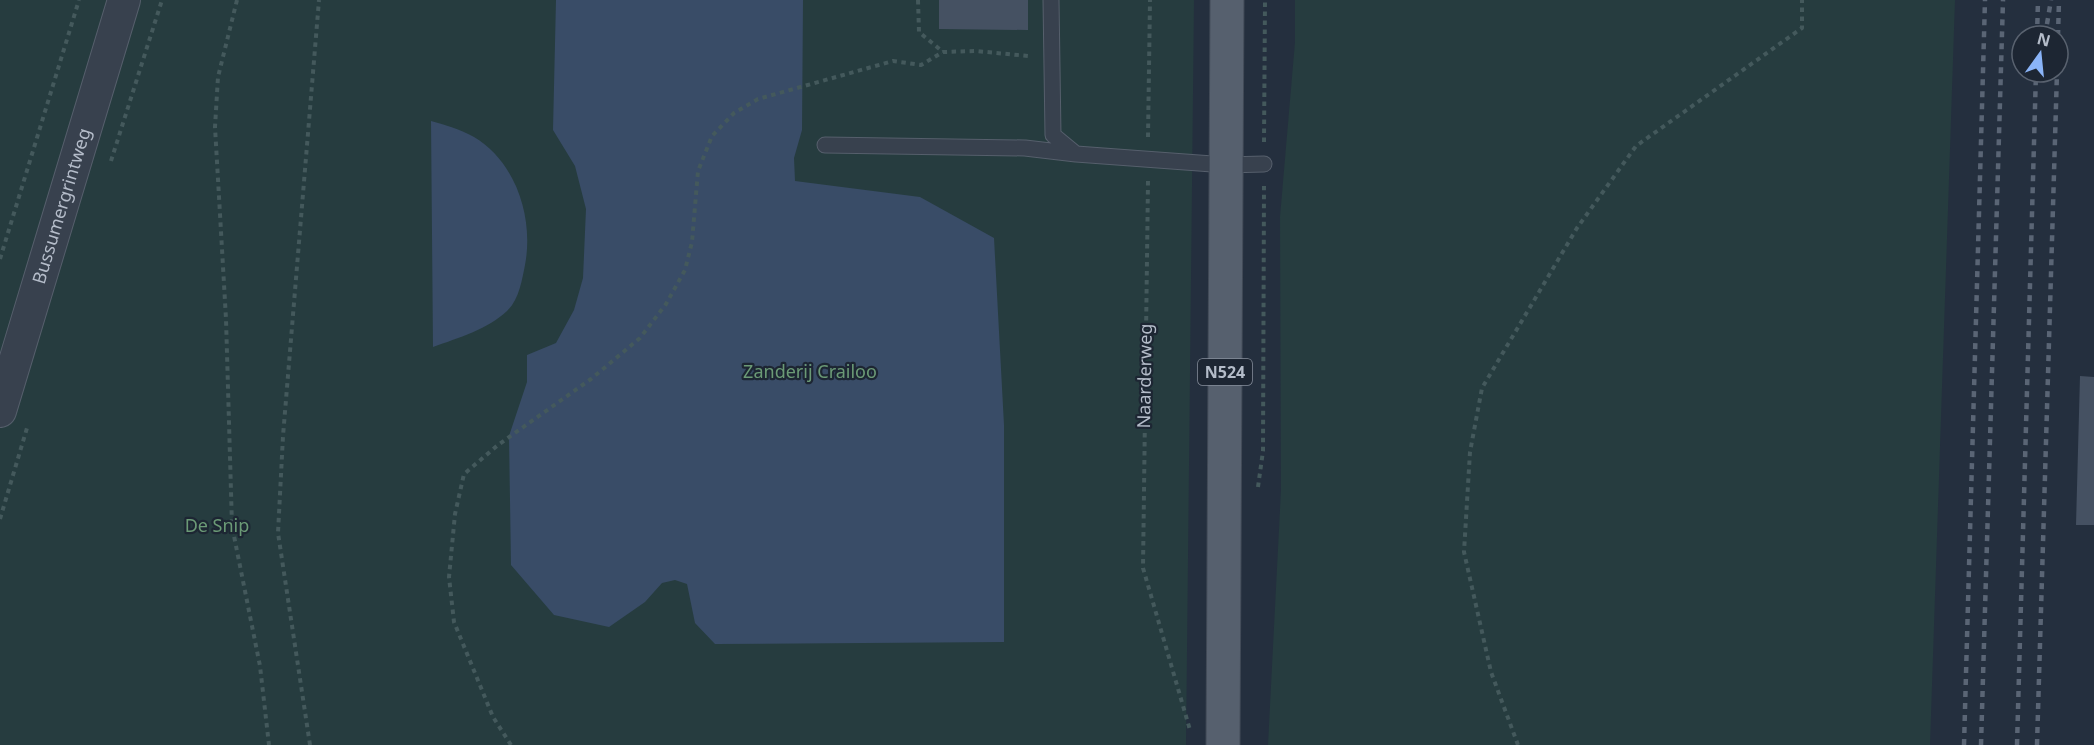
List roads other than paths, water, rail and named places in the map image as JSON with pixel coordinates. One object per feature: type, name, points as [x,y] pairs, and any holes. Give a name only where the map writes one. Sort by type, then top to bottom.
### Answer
[{"type":"main road","name":"N524","points":[[1223,745],[1227,0]]},
{"type":"street","name":"Bussumergrintweg","points":[[0,411],[124,0]]},
{"type":"lane","points":[[1051,0],[1050,58],[1053,135],[1076,154]]},
{"type":"lane","points":[[825,145],[1026,148],[1226,165],[1264,164]]},
{"type":"water","points":[[556,0],[803,0],[802,130],[794,158],[795,181],[920,197],[994,238],[1004,425],[1004,642],[715,644],[695,623],[687,584],[675,580],[662,583],[645,602],[609,627],[554,615],[511,565],[509,436],[527,382],[527,355],[556,343],[574,310],[583,278],[586,209],[575,166],[553,130]]},
{"type":"water","points":[[431,121],[458,129],[474,137],[501,161],[519,193],[527,229],[525,265],[519,289],[511,306],[482,328],[433,347]]},
{"type":"railway","points":[[1964,745],[1985,0]]},
{"type":"railway","points":[[1981,745],[2003,0]]},
{"type":"railway","points":[[2037,24],[2038,0]]},
{"type":"railway","points":[[2047,24],[2051,0]]},
{"type":"railway","points":[[2058,24],[2059,0]]},
{"type":"railway","points":[[2017,745],[2036,84]]},
{"type":"railway","points":[[2037,745],[2057,84]]},
{"type":"park label","name":"Zanderij Crailoo","points":[[810,372]]},
{"type":"park label","name":"De Snip","points":[[217,526]]}]
